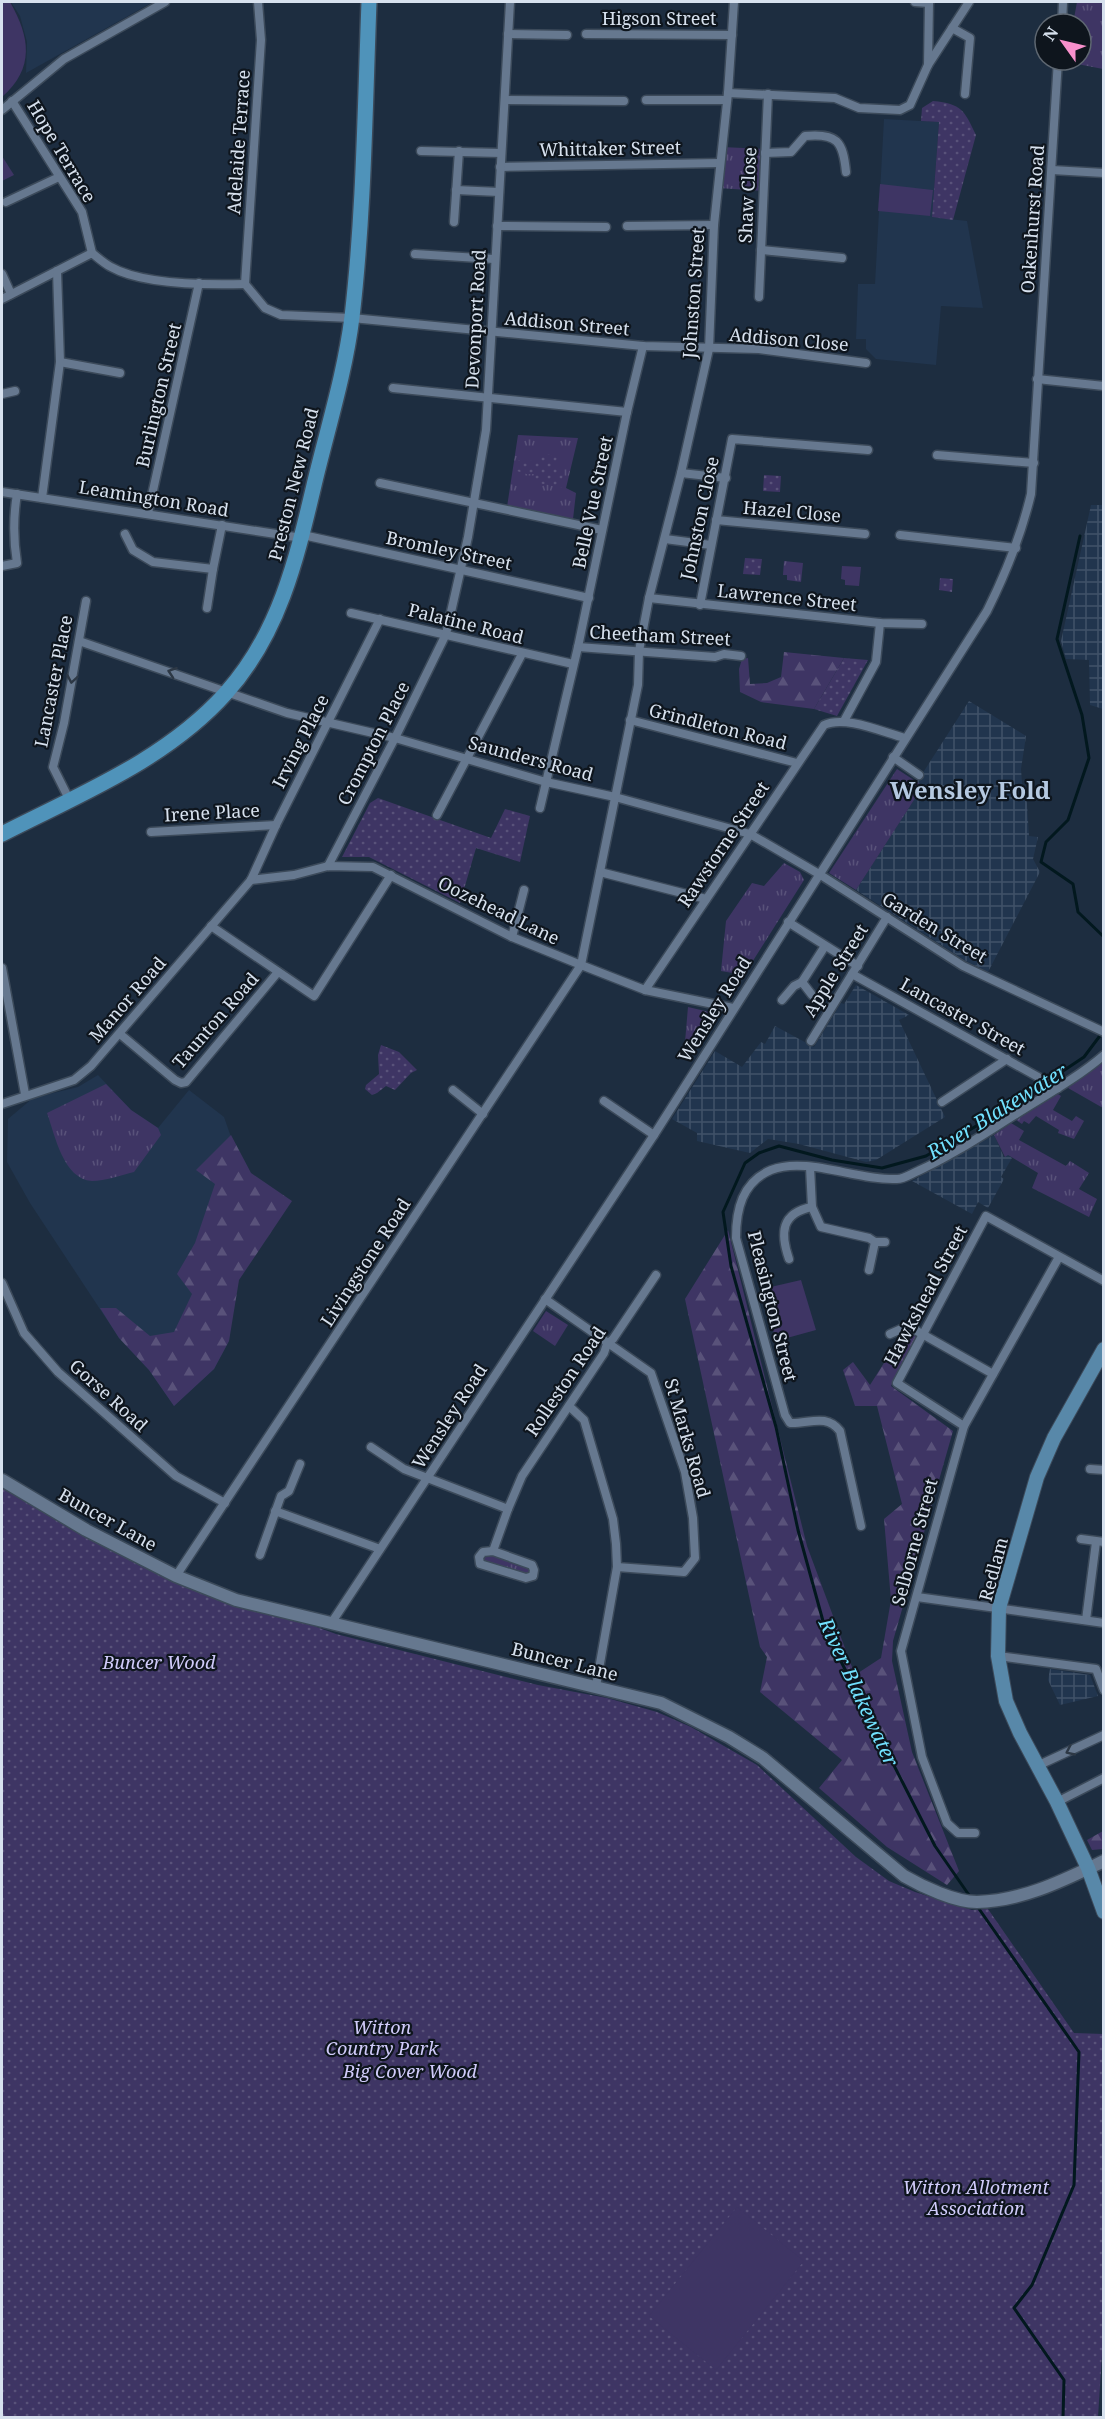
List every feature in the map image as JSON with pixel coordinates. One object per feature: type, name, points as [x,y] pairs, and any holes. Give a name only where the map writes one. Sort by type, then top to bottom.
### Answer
[{"type":"highway","name":"Preston New Road","points":[[2,834],[142,761],[168,745],[227,691],[248,666],[274,620],[302,536],[352,318],[360,225],[369,2]]},
{"type":"main road","name":"Redlam","points":[[1104,1349],[1054,1438],[1037,1478],[999,1608],[998,1656],[1006,1701],[1088,1868],[1104,1912]]},
{"type":"main road","name":"Buncer Lane","points":[[2,1480],[86,1530],[176,1576],[236,1600],[661,1703],[729,1737],[763,1758],[904,1876],[921,1886],[949,1896],[976,1902],[1034,1893],[1104,1861]]},
{"type":"street","points":[[2,110],[64,59],[165,2]]},
{"type":"street","name":"Adelaide Terrace","points":[[245,285],[261,40],[258,2]]},
{"type":"street","name":"Devonport Road","points":[[446,634],[475,503],[486,430],[510,2]]},
{"type":"street","name":"Johnston Street","points":[[581,965],[638,685],[639,651],[650,598],[709,349],[714,225],[728,97],[734,2]]},
{"type":"street","points":[[915,2],[929,2],[928,65]]},
{"type":"street","points":[[646,100],[768,94],[835,98],[859,108],[900,110],[910,105],[928,65],[969,2]]},
{"type":"street","points":[[952,28],[970,38],[965,94]]},
{"type":"street","points":[[508,34],[567,35]]},
{"type":"street","name":"Higson Street","points":[[586,34],[732,35]]},
{"type":"street","name":"Oakenhurst Road","points":[[1038,379],[1057,72]]},
{"type":"street","name":"Shaw Close","points":[[759,297],[768,94]]},
{"type":"street","points":[[505,100],[624,101]]},
{"type":"street","name":"Hope Terrace","points":[[12,101],[82,212],[92,253]]},
{"type":"street","points":[[765,153],[791,152],[805,136],[823,135],[836,139],[844,152],[846,172]]},
{"type":"street","points":[[421,151],[501,153]]},
{"type":"street","points":[[454,222],[459,151]]},
{"type":"street","name":"Whittaker Street","points":[[500,167],[720,163]]},
{"type":"street","points":[[1052,170],[1104,173]]},
{"type":"street","points":[[6,202],[59,177]]},
{"type":"street","points":[[456,190],[499,192]]},
{"type":"street","points":[[627,225],[714,225]]},
{"type":"street","points":[[497,226],[606,227]]},
{"type":"street","points":[[761,250],[842,258]]},
{"type":"street","points":[[2,299],[92,253],[111,267],[136,277],[245,285],[265,308],[281,315],[352,318]]},
{"type":"street","points":[[415,254],[494,259]]},
{"type":"street","points":[[42,498],[60,362],[57,271]]},
{"type":"street","points":[[2,274],[11,294]]},
{"type":"street","name":"Burlington Street","points":[[148,513],[199,283]]},
{"type":"street","name":"Addison Street","points":[[352,318],[643,346],[709,349]]},
{"type":"street","name":"Belle Vue Street","points":[[540,808],[589,598],[627,412],[643,346]]},
{"type":"street","name":"Addison Close","points":[[709,349],[759,349],[866,363]]},
{"type":"street","points":[[60,362],[120,373]]},
{"type":"street","points":[[1038,379],[1104,386]]},
{"type":"street","name":"Wensley Road","points":[[332,1622],[654,1135],[987,611],[1016,548],[1031,494],[1038,379]]},
{"type":"street","points":[[393,388],[627,412]]},
{"type":"street","points":[[2,394],[15,391]]},
{"type":"street","name":"Johnston Close","points":[[700,605],[732,439],[868,450]]},
{"type":"street","points":[[937,454],[1034,463]]},
{"type":"street","points":[[681,473],[726,478]]},
{"type":"street","points":[[380,483],[602,530]]},
{"type":"street","name":"Leamington Road","points":[[2,492],[302,536]]},
{"type":"street","points":[[2,566],[17,563],[13,539],[17,494]]},
{"type":"street","name":"Hazel Close","points":[[717,520],[865,534]]},
{"type":"street","points":[[207,608],[222,525]]},
{"type":"street","points":[[125,534],[133,550],[153,562],[213,569]]},
{"type":"street","name":"Bromley Street","points":[[302,536],[461,568],[589,598]]},
{"type":"street","points":[[900,536],[1016,548]]},
{"type":"street","points":[[665,539],[711,545]]},
{"type":"street","name":"Lawrence Street","points":[[650,598],[880,623],[922,624]]},
{"type":"street","name":"Lancaster Place","points":[[69,799],[53,767],[64,723],[86,601]]},
{"type":"street","name":"Palatine Road","points":[[351,613],[573,664]]},
{"type":"street","name":"Irving Place","points":[[251,880],[276,825],[380,619]]},
{"type":"street","points":[[880,623],[876,662],[844,721],[905,738]]},
{"type":"street","name":"Crompton Place","points":[[328,866],[446,634]]},
{"type":"street","name":"Saunders Road","points":[[79,641],[287,713],[395,738],[546,782],[615,797],[750,834],[819,874]]},
{"type":"street","name":"Cheetham Street","points":[[578,647],[716,657],[724,654],[741,656]]},
{"type":"street","points":[[437,815],[522,654]]},
{"type":"street","name":"Grindleton Road","points":[[630,720],[797,763]]},
{"type":"street","name":"Rawstorne Street","points":[[645,990],[824,725],[832,721],[844,721]]},
{"type":"street","points":[[893,757],[919,775]]},
{"type":"street","name":"Irene Place","points":[[151,832],[276,825]]},
{"type":"street","name":"Oozehead Lane","points":[[251,880],[294,875],[328,866],[374,867],[512,937],[581,965],[645,990],[733,1008]]},
{"type":"street","points":[[600,872],[706,899]]},
{"type":"street","name":"Garden Street","points":[[819,874],[963,966],[1101,1030]]},
{"type":"street","points":[[212,926],[314,996],[391,875]]},
{"type":"street","name":"Manor Road","points":[[2,1104],[74,1080],[91,1066],[251,880]]},
{"type":"street","points":[[512,937],[524,890]]},
{"type":"street","name":"Apple Street","points":[[811,1041],[887,917]]},
{"type":"street","points":[[788,922],[858,966]]},
{"type":"street","points":[[782,1000],[794,986],[802,982],[825,946]]},
{"type":"street","name":"Livingstone Road","points":[[176,1576],[581,965]]},
{"type":"street","points":[[2,968],[22,1096]]},
{"type":"street","name":"Taunton Road","points":[[120,1034],[175,1080],[181,1083],[186,1082],[278,972]]},
{"type":"street","name":"Lancaster Street","points":[[852,974],[1055,1085]]},
{"type":"street","points":[[802,982],[812,995]]},
{"type":"street","name":"Pleasington Street","points":[[861,1526],[840,1431],[834,1424],[821,1419],[804,1424],[790,1423],[785,1415],[766,1354],[736,1238],[736,1216],[743,1194],[754,1179],[771,1170],[790,1165],[852,1176],[899,1179],[942,1160],[1104,1055]]},
{"type":"street","points":[[942,1101],[1007,1059]]},
{"type":"street","points":[[453,1090],[483,1113]]},
{"type":"street","points":[[604,1101],[654,1135]]},
{"type":"street","points":[[810,1167],[812,1207],[821,1227],[880,1242],[869,1270]]},
{"type":"street","points":[[789,1259],[784,1245],[785,1223],[792,1214],[812,1207]]},
{"type":"street","name":"Hawkshead Street","points":[[964,1426],[897,1383],[986,1216],[1059,1257]]},
{"type":"street","points":[[1059,1257],[1104,1281]]},
{"type":"street","name":"Selborne Street","points":[[975,1833],[958,1833],[947,1823],[922,1757],[901,1651],[964,1426],[1059,1257]]},
{"type":"street","name":"Rolleston Road","points":[[493,1551],[522,1476],[607,1344],[613,1339],[656,1275]]},
{"type":"street","name":"Gorse Road","points":[[2,1290],[24,1333],[58,1372],[176,1476],[225,1503]]},
{"type":"street","name":"St Marks Road","points":[[545,1299],[607,1344],[614,1346],[646,1368],[656,1384],[685,1472],[693,1518],[695,1558],[684,1572],[617,1567]]},
{"type":"street","points":[[890,1334],[908,1326],[993,1374]]},
{"type":"street","points":[[569,1406],[584,1420],[613,1519],[617,1567],[596,1686]]},
{"type":"street","points":[[371,1447],[404,1469],[508,1509]]},
{"type":"street","points":[[260,1555],[281,1496],[289,1491],[300,1464]]},
{"type":"street","points":[[1090,1469],[1104,1470]]},
{"type":"street","points":[[275,1511],[380,1549]]},
{"type":"street","points":[[1081,1539],[1100,1542],[1086,1620]]},
{"type":"street","name":"Rolleston Road","points":[[493,1551],[532,1565],[533,1576],[526,1578],[480,1564],[479,1557],[483,1552],[493,1551]]},
{"type":"street","points":[[917,1597],[1104,1623]]},
{"type":"street","points":[[998,1656],[1096,1669],[1104,1690]]},
{"type":"street","points":[[1037,1766],[1104,1735]]},
{"type":"street","points":[[1057,1802],[1104,1778]]},
{"type":"shaded area","points":[[11,2],[153,2],[26,73],[27,42],[20,16]]},
{"type":"shaded area","points":[[884,119],[939,122],[932,217],[967,221],[983,308],[941,306],[936,365],[876,359],[866,349],[866,339],[856,339],[858,284],[875,284]]},
{"type":"shaded area","points":[[1091,505],[1103,505],[1103,709],[1090,705],[1089,660],[1066,659],[1061,641]]},
{"type":"shaded area","points":[[969,701],[1026,736],[1021,769],[1022,783],[1026,788],[1029,836],[1038,837],[1033,859],[1040,872],[988,972],[966,961],[856,890],[923,786],[917,782]]},
{"type":"shaded area","points":[[856,985],[909,1015],[899,1020],[945,1117],[876,1160],[866,1162],[799,1144],[768,1139],[750,1153],[697,1141],[697,1133],[672,1119],[715,1051],[742,1067],[761,1042],[765,1044],[775,1026],[814,1047],[841,1003],[844,1004]]},
{"type":"shaded area","points":[[98,1075],[131,1110],[158,1128],[189,1090],[224,1117],[244,1174],[229,1341],[214,1369],[174,1406],[149,1370],[119,1338],[30,1203],[7,1162],[8,1119],[33,1098],[78,1087]]},
{"type":"shaded area","points":[[994,1135],[1004,1157],[1008,1155],[1012,1158],[1001,1177],[1004,1179],[988,1208],[978,1202],[972,1214],[912,1181]]},
{"type":"shaded area","points":[[1050,1669],[1090,1675],[1098,1696],[1060,1705],[1048,1680]]},
{"type":"green space","points":[[2,2],[10,2],[17,15],[25,40],[26,52],[20,75],[2,97]]},
{"type":"green space","points":[[1077,2],[1103,2],[1103,69],[1093,67],[1093,12],[1075,12]]},
{"type":"green space","points":[[933,101],[956,106],[965,114],[976,135],[953,220],[932,217],[939,122],[921,121],[922,108]]},
{"type":"green space","points":[[722,147],[766,149],[764,191],[718,188]]},
{"type":"green space","points":[[2,156],[14,175],[2,181]]},
{"type":"green space","points":[[880,184],[933,190],[930,216],[878,211]]},
{"type":"green space","points":[[518,435],[578,438],[566,488],[576,493],[573,519],[507,507]]},
{"type":"green space","points":[[544,453],[554,456],[558,454],[555,466],[564,468],[562,481],[564,488],[533,482],[535,474],[517,471],[518,460],[536,461]]},
{"type":"green space","points":[[764,475],[781,476],[780,492],[763,491]]},
{"type":"green space","points":[[745,558],[762,559],[760,575],[743,574]]},
{"type":"green space","points":[[784,561],[803,563],[801,582],[787,580],[787,575],[783,575]]},
{"type":"green space","points":[[842,566],[861,567],[859,586],[845,585],[845,580],[841,579]]},
{"type":"green space","points":[[940,578],[953,579],[952,592],[939,590]]},
{"type":"green space","points":[[784,652],[844,658],[814,709],[761,702],[740,692],[739,669],[742,659],[748,658],[750,684],[767,683],[781,677]]},
{"type":"green space","points":[[844,658],[868,660],[837,716],[814,709]]},
{"type":"green space","points":[[897,769],[923,786],[856,890],[829,873]]},
{"type":"green space","points":[[378,798],[491,838],[505,809],[530,816],[520,862],[476,848],[460,903],[369,857],[342,857],[370,803]]},
{"type":"green space","points":[[784,863],[800,872],[804,880],[744,975],[721,971],[726,921],[752,883],[764,886]]},
{"type":"green space","points":[[688,1007],[718,1014],[700,1044],[685,1042]]},
{"type":"green space","points":[[381,1045],[399,1052],[417,1070],[411,1073],[395,1090],[386,1086],[372,1095],[365,1089],[366,1085],[379,1074],[378,1055]]},
{"type":"green space","points":[[1103,1060],[1103,1108],[1068,1088]]},
{"type":"green space","points":[[106,1084],[131,1110],[158,1128],[161,1135],[134,1172],[92,1181],[74,1173],[67,1164],[57,1144],[47,1113]]},
{"type":"green space","points":[[1058,1094],[1061,1096],[1053,1110],[1072,1121],[1076,1116],[1084,1121],[1074,1139],[1058,1133],[1059,1130],[1036,1116],[1029,1124],[1024,1121],[1022,1124],[1016,1120]]},
{"type":"green space","points":[[1011,1123],[1024,1131],[1019,1140],[1066,1166],[1070,1161],[1089,1173],[1079,1189],[1097,1199],[1089,1217],[1032,1188],[1038,1173],[1008,1155],[1005,1157],[994,1135]]},
{"type":"green space","points":[[231,1135],[251,1173],[292,1201],[239,1280],[229,1341],[214,1369],[174,1406],[149,1370],[119,1338],[100,1308],[116,1308],[150,1336],[174,1332],[192,1294],[177,1274],[195,1243],[215,1184],[196,1170]]},
{"type":"green space","points":[[728,1230],[807,1546],[855,1675],[881,1658],[891,1600],[884,1519],[902,1504],[877,1406],[855,1406],[843,1370],[853,1362],[870,1385],[903,1333],[916,1336],[891,1386],[953,1431],[893,1641],[892,1661],[912,1752],[959,1871],[947,1885],[887,1847],[819,1788],[842,1760],[760,1692],[767,1657],[760,1647],[685,1299]]},
{"type":"green space","points":[[801,1280],[816,1330],[776,1341],[762,1289]]},
{"type":"green space","points":[[546,1311],[568,1325],[555,1346],[533,1331]]},
{"type":"green space","name":"Witton Country Park","points":[[6,1482],[176,1576],[336,1634],[538,1685],[607,1698],[657,1712],[691,1727],[757,1765],[856,1857],[889,1881],[915,1892],[972,1910],[988,1909],[1074,2033],[1103,2034],[1104,2324],[1098,2417],[2,2418],[2,1492]]},
{"type":"green space","points":[[487,1554],[526,1565],[530,1571],[527,1574],[482,1564],[481,1558]]},
{"type":"green space","points":[[1103,1831],[1103,1849],[1092,1850],[1087,1840]]},
{"type":"green space","points":[[737,2207],[804,2261],[716,2370],[649,2316]]},
{"type":"waterway","name":"River Blakewater","points":[[1080,536],[1057,639],[1082,715],[1089,758],[1068,820],[1046,842],[1041,862],[1073,884],[1078,912],[1104,937]]},
{"type":"waterway","name":"River Blakewater","points":[[971,1898],[935,1846],[826,1632],[798,1530],[776,1427],[731,1266],[723,1212],[745,1163],[759,1153],[779,1146],[832,1160],[882,1168],[926,1156],[1018,1101],[1084,1057],[1102,1033]]},
{"type":"waterway","name":"River Blakewater","points":[[977,1906],[1079,2052],[1074,2185],[1032,2285],[1014,2308],[1064,2380],[1063,2418]]},
{"type":"district","name":"Wensley Fold","points":[[970,789]]},
{"type":"park label","name":"Buncer Wood","points":[[159,1662]]},
{"type":"park label","name":"Big Cover Wood","points":[[410,2071]]},
{"type":"park label","name":"Witton Allotment Association","points":[[976,2197]]}]
